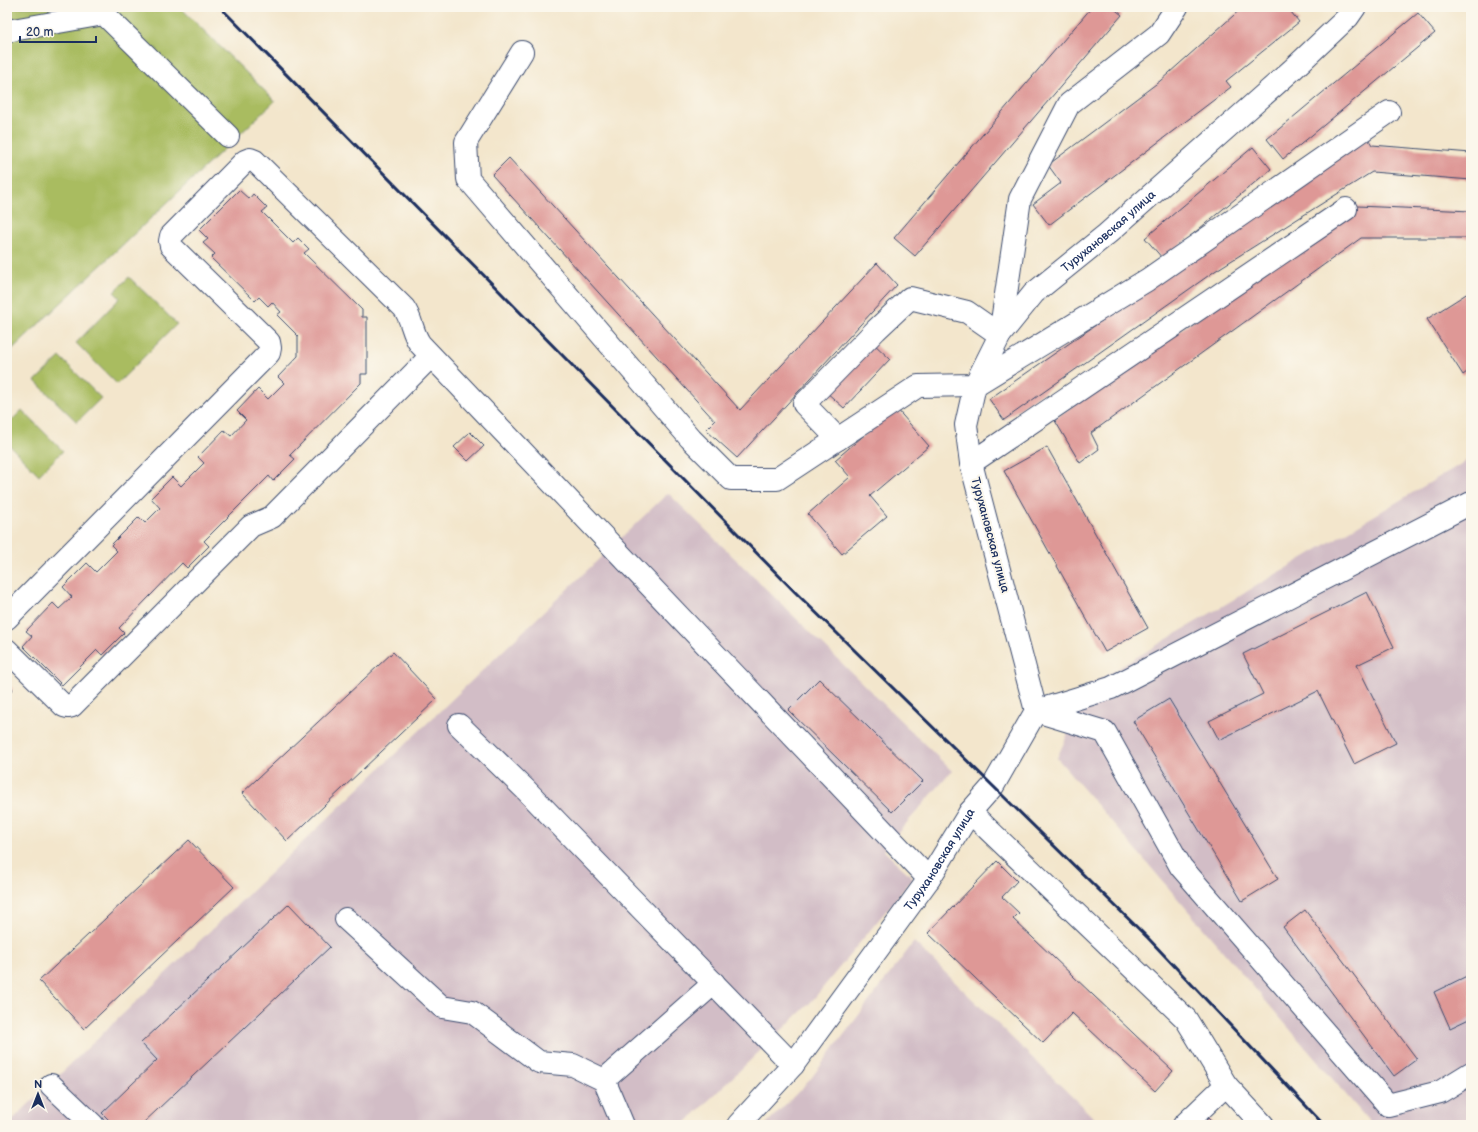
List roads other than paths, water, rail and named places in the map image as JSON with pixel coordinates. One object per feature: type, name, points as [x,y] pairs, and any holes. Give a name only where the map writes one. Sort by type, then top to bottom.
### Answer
[{"type":"street","points":[[838,439],[804,404],[876,330],[910,298],[967,312],[1000,335],[1020,200],[1069,104],[1159,34],[1177,7]]},
{"type":"street","name":"Турухановская улица","points":[[738,1125],[793,1065],[929,879],[970,812],[993,786],[1036,711],[971,463],[966,425],[975,385],[1000,335],[1034,292],[1107,234],[1247,110],[1337,28],[1355,7]]},
{"type":"street","points":[[7,31],[104,14],[228,136]]},
{"type":"street","points":[[522,52],[466,142],[468,179],[690,438],[731,480],[777,480],[918,386],[975,385],[1147,280],[1389,112]]},
{"type":"street","points":[[7,618],[269,353],[269,342],[171,246],[170,241],[171,236],[245,161],[250,159],[255,161],[404,308],[410,318],[416,339],[431,356],[929,879]]},
{"type":"street","points":[[971,463],[1346,209]]},
{"type":"street","points":[[7,650],[64,706],[68,708],[72,706],[251,526],[272,517],[431,356]]},
{"type":"street","points":[[1036,711],[1111,688],[1471,504]]},
{"type":"street","points":[[1036,711],[1105,732],[1181,867],[1388,1105],[1440,1092],[1471,1073]]},
{"type":"street","points":[[459,725],[526,790],[793,1065]]},
{"type":"street","points":[[970,812],[1186,1019],[1226,1085],[1263,1125]]},
{"type":"street","points":[[346,918],[442,1007],[472,1012],[539,1062],[573,1065],[604,1080],[623,1125]]},
{"type":"street","points":[[604,1080],[714,983]]},
{"type":"street","points":[[51,1085],[93,1125]]},
{"type":"street","points":[[1184,1125],[1226,1085]]},
{"type":"railway","points":[[220,7],[795,592],[1148,938],[1324,1125]]}]
